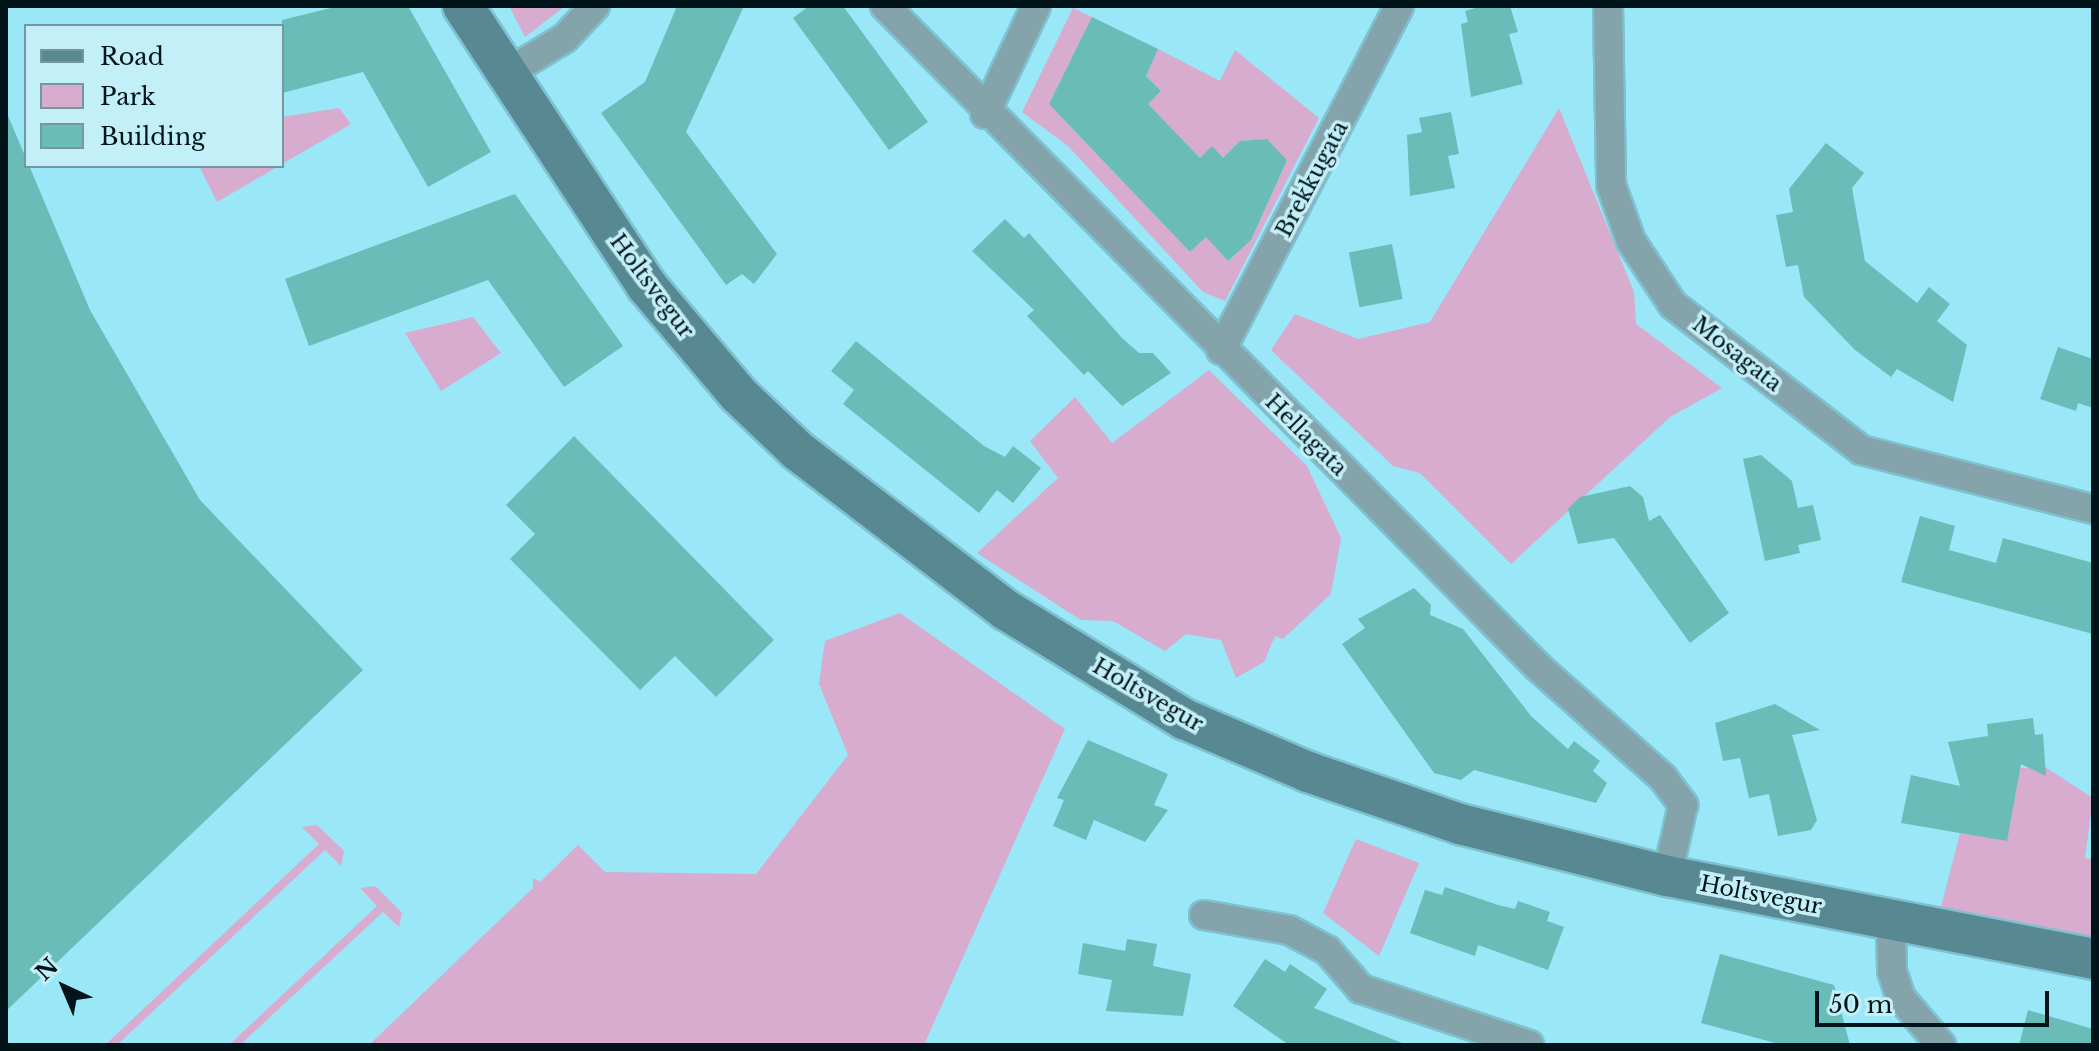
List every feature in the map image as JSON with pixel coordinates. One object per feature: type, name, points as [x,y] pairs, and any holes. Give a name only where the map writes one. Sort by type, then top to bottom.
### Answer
[{"type":"street","name":"Holtsvegur","points":[[463,6],[646,285],[738,394],[798,451],[1013,615],[1184,719],[1308,772],[1460,824],[1667,876],[2093,959]]},
{"type":"street","points":[[506,74],[565,38],[595,6]]},
{"type":"street","name":"Hellagata","points":[[885,6],[985,114],[1489,611],[1537,666],[1663,778],[1683,805],[1667,876]]},
{"type":"street","points":[[985,114],[1036,6]]},
{"type":"street","name":"Brekkugata","points":[[1221,350],[1399,6]]},
{"type":"street","name":"Mosagata","points":[[1608,6],[1611,185],[1631,241],[1673,305],[1861,450],[2093,509]]},
{"type":"street","points":[[1204,915],[1289,930],[1327,950],[1361,989],[1529,1045]]},
{"type":"street","points":[[1891,922],[1890,961],[1901,998],[1941,1045]]},
{"type":"green space","points":[[509,6],[565,6],[525,37]]},
{"type":"green space","points":[[1073,8],[1092,17],[1049,104],[1190,252],[1206,237],[1228,261],[1251,240],[1287,160],[1267,139],[1240,141],[1223,158],[1212,147],[1200,158],[1148,104],[1161,91],[1146,76],[1158,49],[1220,81],[1235,50],[1319,118],[1225,301],[1203,292],[1068,146],[1022,112]]},
{"type":"green space","points":[[339,108],[351,124],[284,163],[284,117]]},
{"type":"green space","points":[[1559,108],[1634,292],[1636,324],[1722,388],[1670,417],[1511,564],[1420,473],[1393,466],[1271,350],[1295,314],[1358,339],[1430,322]]},
{"type":"green space","points":[[200,168],[276,168],[217,202]]},
{"type":"green space","points":[[473,317],[501,353],[441,391],[405,333]]},
{"type":"green space","points":[[1209,370],[1307,466],[1341,538],[1331,594],[1283,639],[1275,636],[1264,662],[1236,678],[1221,640],[1186,634],[1165,651],[1113,621],[1081,620],[977,553],[1058,478],[1030,441],[1075,397],[1112,443]]},
{"type":"green space","points":[[900,613],[1065,729],[924,1045],[369,1045],[533,888],[533,878],[540,882],[578,845],[605,872],[756,874],[848,755],[819,684],[825,641]]},
{"type":"green space","points":[[2045,767],[2093,798],[2085,858],[2093,860],[2093,938],[1941,907],[1960,833],[2007,840],[2002,769]]},
{"type":"green space","points":[[317,825],[344,851],[341,866],[325,850],[117,1045],[105,1045],[319,844],[302,827]]},
{"type":"green space","points":[[1356,839],[1419,863],[1379,956],[1323,913]]},
{"type":"green space","points":[[375,886],[402,913],[399,927],[383,912],[240,1045],[229,1045],[377,906],[360,888]]},
{"type":"building","points":[[339,6],[408,6],[491,152],[428,187],[363,72],[284,92],[282,20]]},
{"type":"building","points":[[677,6],[744,6],[686,132],[777,254],[754,284],[742,274],[726,285],[601,113],[645,82]]},
{"type":"building","points":[[809,6],[843,6],[928,122],[889,150],[793,18]]},
{"type":"building","points":[[1482,6],[1510,6],[1518,32],[1509,34],[1523,84],[1471,97],[1461,24],[1468,22],[1465,11]]},
{"type":"building","points":[[1092,17],[1158,49],[1146,76],[1161,91],[1148,104],[1200,158],[1212,146],[1223,158],[1240,141],[1267,139],[1287,160],[1251,240],[1228,261],[1206,237],[1190,252],[1049,104]]},
{"type":"building","points":[[6,111],[24,154],[24,168],[30,168],[90,310],[200,500],[363,670],[6,1011]]},
{"type":"building","points":[[1451,112],[1459,154],[1448,156],[1455,188],[1410,196],[1407,135],[1422,132],[1419,118]]},
{"type":"building","points":[[1826,143],[1864,173],[1852,188],[1865,261],[1917,303],[1929,287],[1950,304],[1937,321],[1967,345],[1953,402],[1897,369],[1891,377],[1855,350],[1804,297],[1798,265],[1786,267],[1776,215],[1793,212],[1789,189]]},
{"type":"building","points":[[515,194],[623,346],[564,387],[488,280],[309,346],[285,279]]},
{"type":"building","points":[[1005,219],[1024,238],[1029,233],[1122,338],[1139,353],[1153,353],[1171,373],[1122,406],[1088,371],[1084,375],[1027,316],[1034,310],[972,251]]},
{"type":"building","points":[[1392,244],[1403,299],[1359,307],[1349,252]]},
{"type":"building","points":[[856,341],[984,446],[1005,457],[1013,446],[1041,468],[1013,503],[997,490],[979,513],[843,404],[854,390],[831,371]]},
{"type":"building","points":[[2058,347],[2093,359],[2093,408],[2078,403],[2076,411],[2040,399]]},
{"type":"building","points":[[574,436],[774,640],[716,697],[675,656],[640,690],[510,559],[535,534],[506,505]]},
{"type":"building","points":[[1761,455],[1792,481],[1798,508],[1813,505],[1821,540],[1798,545],[1800,553],[1765,561],[1743,459]]},
{"type":"building","points":[[1630,486],[1643,497],[1649,521],[1660,515],[1729,613],[1690,643],[1614,538],[1578,544],[1568,509],[1580,497]]},
{"type":"building","points":[[1920,516],[1955,526],[1949,550],[1996,563],[2003,538],[2093,563],[2093,634],[1901,582]]},
{"type":"building","points":[[1414,588],[1431,605],[1430,615],[1463,629],[1531,716],[1568,749],[1574,741],[1600,761],[1593,771],[1607,783],[1596,803],[1474,770],[1461,780],[1434,773],[1342,644],[1365,628],[1358,619]]},
{"type":"building","points":[[1775,704],[1820,730],[1792,735],[1817,820],[1811,830],[1778,836],[1769,794],[1749,798],[1740,758],[1723,761],[1715,723]]},
{"type":"building","points":[[2033,718],[2035,735],[2043,734],[2046,776],[2021,764],[2007,841],[1901,823],[1911,775],[1960,786],[1948,742],[1988,736],[1987,724]]},
{"type":"building","points":[[1088,740],[1168,774],[1154,805],[1168,810],[1145,842],[1094,820],[1086,840],[1053,826],[1064,800],[1057,798]]},
{"type":"building","points":[[1445,887],[1498,905],[1515,909],[1518,901],[1550,912],[1547,921],[1564,927],[1548,970],[1478,945],[1475,956],[1410,933],[1425,890],[1442,895]]},
{"type":"building","points":[[1127,939],[1157,944],[1153,966],[1191,974],[1183,1016],[1106,1011],[1112,980],[1078,974],[1083,943],[1125,951]]},
{"type":"building","points":[[1720,954],[1834,985],[1850,1045],[1783,1045],[1701,1023]]},
{"type":"building","points":[[1265,959],[1285,972],[1290,964],[1327,989],[1314,1008],[1407,1045],[1289,1045],[1233,1006]]},
{"type":"building","points":[[2028,1010],[2093,1029],[2093,1045],[2019,1045]]}]
